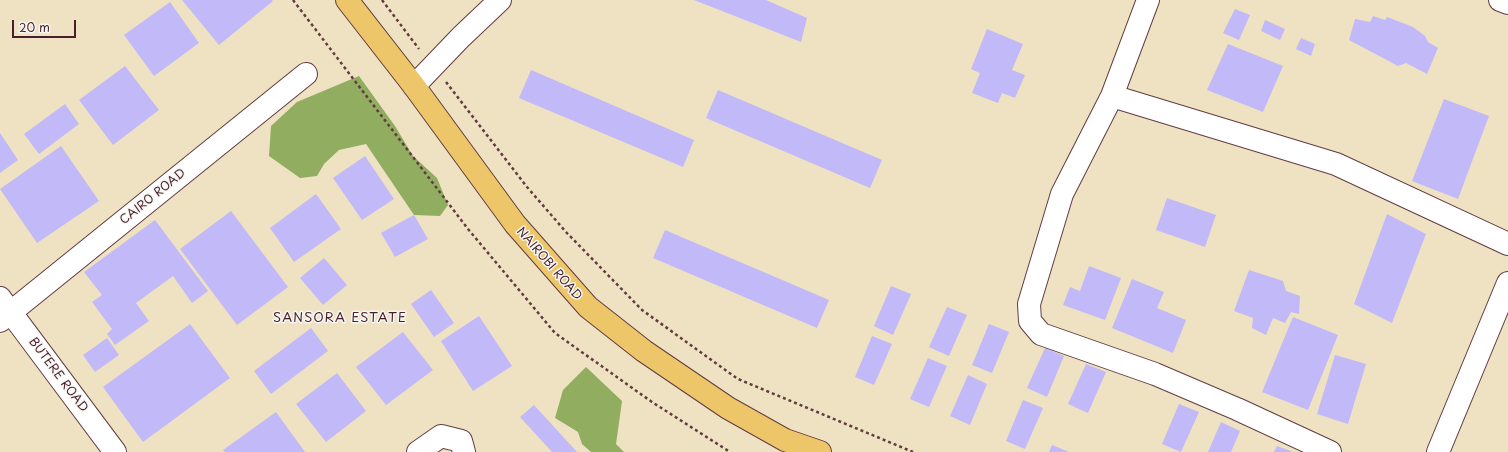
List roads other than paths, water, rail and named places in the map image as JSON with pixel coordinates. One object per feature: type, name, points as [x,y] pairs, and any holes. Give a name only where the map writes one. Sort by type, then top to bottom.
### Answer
[{"type":"highway","name":"NAIROBI ROAD","points":[[331,0],[544,267],[585,310],[648,359],[732,415],[783,446],[797,452]]},
{"type":"highway","name":"NAIROBI ROAD","points":[[347,0],[414,86],[515,224],[588,307],[644,351],[728,408],[785,440],[820,452]]},
{"type":"street","points":[[414,86],[461,37],[500,0]]},
{"type":"street","points":[[1148,0],[1112,96],[1062,194],[1029,304],[1030,320],[1041,334],[1155,374],[1237,409],[1330,452]]},
{"type":"street","points":[[1500,0],[1508,3]]},
{"type":"street","name":"CAIRO ROAD","points":[[4,310],[306,74]]},
{"type":"street","points":[[1112,96],[1336,164],[1508,244]]},
{"type":"street","points":[[1438,452],[1508,282]]},
{"type":"street","name":"BUTERE ROAD","points":[[4,310],[115,452]]},
{"type":"street","points":[[418,452],[442,436],[461,440],[464,452]]},
{"type":"district","name":"SANSORA ESTATE","points":[[340,318]]}]
